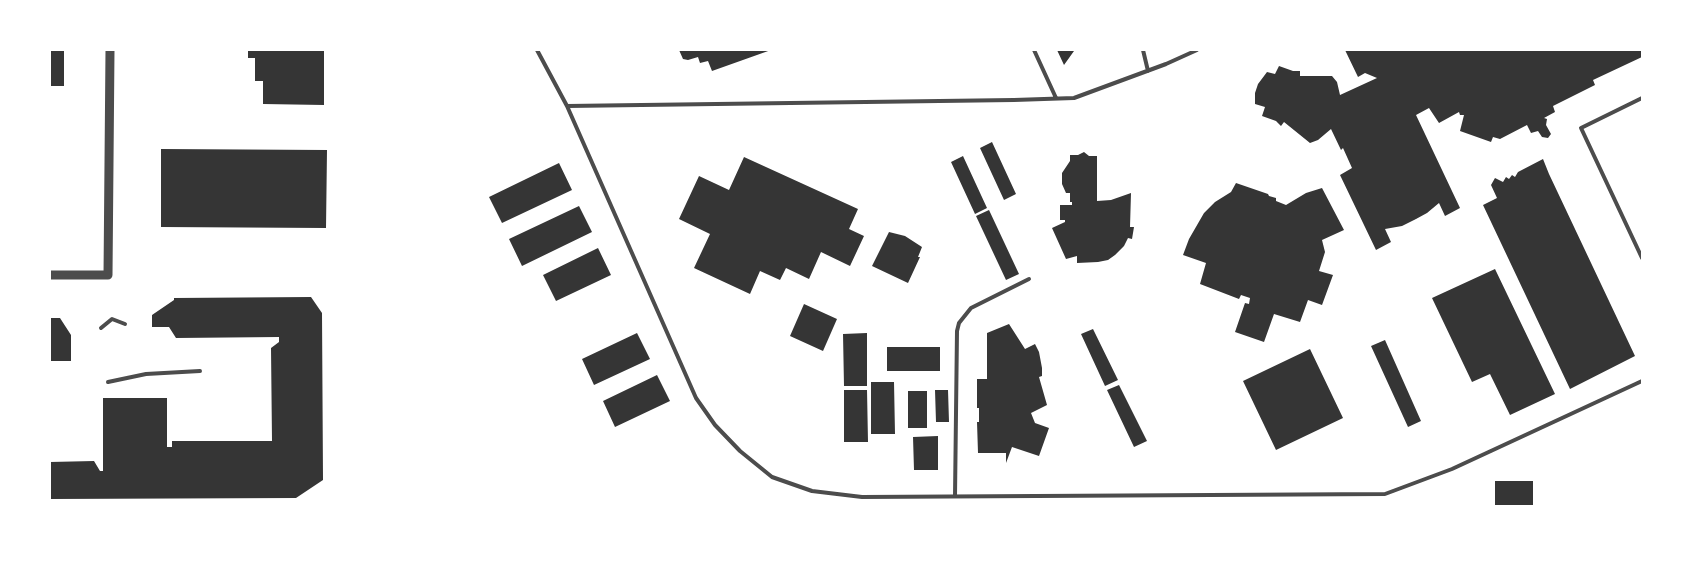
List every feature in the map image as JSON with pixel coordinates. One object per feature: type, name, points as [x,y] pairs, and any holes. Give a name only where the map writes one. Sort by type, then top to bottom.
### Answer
[{"type":"street","points":[[50,274],[108,275],[110,50]]},
{"type":"lane","points":[[537,50],[567,106],[696,398],[715,425],[740,451],[772,477],[812,491],[862,497],[1385,494],[1452,469],[1642,381]]},
{"type":"lane","points":[[1034,50],[1056,98]]},
{"type":"lane","points":[[1143,50],[1148,71]]},
{"type":"lane","points":[[567,106],[1074,98],[1197,50]]},
{"type":"lane","points":[[1642,98],[1581,128],[1642,258]]},
{"type":"lane","points":[[955,496],[959,323],[971,308],[1029,279]]},
{"type":"lane","points":[[101,328],[112,319],[125,324]]},
{"type":"lane","points":[[108,382],[146,374],[200,370]]},
{"type":"building","points":[[50,50],[64,50],[64,86],[50,86]]},
{"type":"building","points":[[248,50],[324,50],[324,105],[263,104],[263,81],[255,81],[255,58],[248,58]]},
{"type":"building","points":[[679,50],[771,50],[712,71],[708,61],[700,63],[698,57],[683,59]]},
{"type":"building","points":[[1057,50],[1073,50],[1074,51],[1064,65]]},
{"type":"building","points":[[1345,50],[1642,50],[1642,57],[1593,80],[1595,85],[1553,106],[1555,112],[1544,118],[1547,119],[1546,125],[1551,134],[1548,138],[1542,137],[1538,131],[1531,133],[1527,125],[1500,139],[1493,137],[1491,142],[1460,131],[1464,115],[1460,115],[1459,112],[1439,123],[1429,108],[1416,115],[1460,208],[1445,216],[1439,203],[1427,213],[1402,226],[1385,229],[1391,242],[1376,250],[1340,175],[1352,168],[1331,129],[1318,140],[1310,143],[1284,122],[1281,126],[1276,121],[1262,116],[1265,107],[1255,104],[1258,84],[1267,72],[1275,74],[1279,66],[1300,71],[1300,76],[1332,76],[1337,82],[1340,95],[1377,78],[1365,73],[1358,77]]},
{"type":"building","points":[[992,142],[1016,194],[1004,200],[980,148]]},
{"type":"building","points":[[161,149],[327,150],[326,228],[161,227]]},
{"type":"building","points":[[1084,152],[1089,156],[1097,156],[1097,201],[1111,200],[1131,193],[1130,227],[1134,227],[1132,239],[1128,238],[1124,246],[1108,260],[1077,263],[1077,256],[1066,259],[1052,228],[1065,222],[1065,220],[1060,220],[1060,205],[1072,205],[1070,193],[1066,193],[1062,184],[1062,173],[1070,161],[1070,155]]},
{"type":"building","points":[[963,156],[987,208],[975,214],[951,162]]},
{"type":"building","points":[[744,157],[858,209],[849,229],[864,236],[850,266],[821,252],[809,279],[786,268],[780,280],[760,271],[750,294],[694,268],[710,234],[679,219],[699,176],[729,190]]},
{"type":"building","points":[[1543,159],[1635,356],[1570,389],[1483,205],[1497,198],[1491,185],[1495,178],[1503,182],[1506,177],[1509,179],[1512,175],[1515,177],[1518,172]]},
{"type":"building","points":[[559,163],[572,190],[502,223],[489,197]]},
{"type":"building","points":[[1236,183],[1268,194],[1276,198],[1276,201],[1286,205],[1306,193],[1322,188],[1344,230],[1322,240],[1325,252],[1319,271],[1333,275],[1322,305],[1308,300],[1300,322],[1274,314],[1264,342],[1235,332],[1245,303],[1249,304],[1250,298],[1241,295],[1239,299],[1200,284],[1206,263],[1183,255],[1204,213],[1215,202],[1231,192]]},
{"type":"building","points":[[579,206],[592,232],[522,266],[509,239]]},
{"type":"building","points":[[989,210],[1019,274],[1006,280],[976,216]]},
{"type":"building","points":[[889,232],[905,236],[922,247],[908,283],[872,266]]},
{"type":"building","points":[[598,248],[611,275],[556,301],[543,275]]},
{"type":"building","points":[[1495,269],[1555,394],[1510,415],[1490,374],[1472,382],[1432,298]]},
{"type":"building","points":[[311,297],[322,313],[323,480],[296,498],[50,499],[50,462],[94,461],[100,471],[103,471],[103,398],[167,398],[167,447],[172,447],[172,441],[272,441],[271,348],[279,342],[279,337],[176,338],[169,327],[152,327],[152,315],[174,298]]},
{"type":"building","points":[[804,304],[837,319],[823,351],[790,336]]},
{"type":"building","points":[[50,318],[60,318],[71,335],[71,361],[50,361]]},
{"type":"building","points":[[1009,324],[1025,349],[1035,344],[1039,352],[1042,376],[1039,377],[1047,405],[1031,413],[1035,423],[1049,428],[1039,456],[1012,447],[1006,463],[1006,453],[978,453],[977,379],[987,379],[987,333]]},
{"type":"building","points":[[1093,329],[1118,380],[1105,386],[1081,334]]},
{"type":"building","points":[[637,333],[650,359],[594,385],[582,359]]},
{"type":"building","points":[[867,333],[867,386],[844,386],[843,334]]},
{"type":"building","points":[[1385,340],[1421,421],[1408,427],[1371,346]]},
{"type":"building","points":[[887,347],[940,347],[940,371],[887,371]]},
{"type":"building","points":[[1310,349],[1343,418],[1276,450],[1243,381]]},
{"type":"building","points":[[657,375],[670,401],[615,427],[603,401]]},
{"type":"building","points":[[871,382],[894,382],[895,434],[871,434]]},
{"type":"building","points":[[1119,385],[1147,441],[1134,447],[1107,390]]},
{"type":"building","points":[[844,390],[867,390],[868,442],[844,442]]},
{"type":"building","points":[[935,390],[948,390],[949,422],[936,422]]},
{"type":"building","points":[[908,391],[927,391],[927,428],[908,428]]},
{"type":"building","points":[[938,436],[938,470],[914,470],[913,437]]},
{"type":"building","points":[[1495,481],[1533,481],[1533,505],[1495,505]]}]
